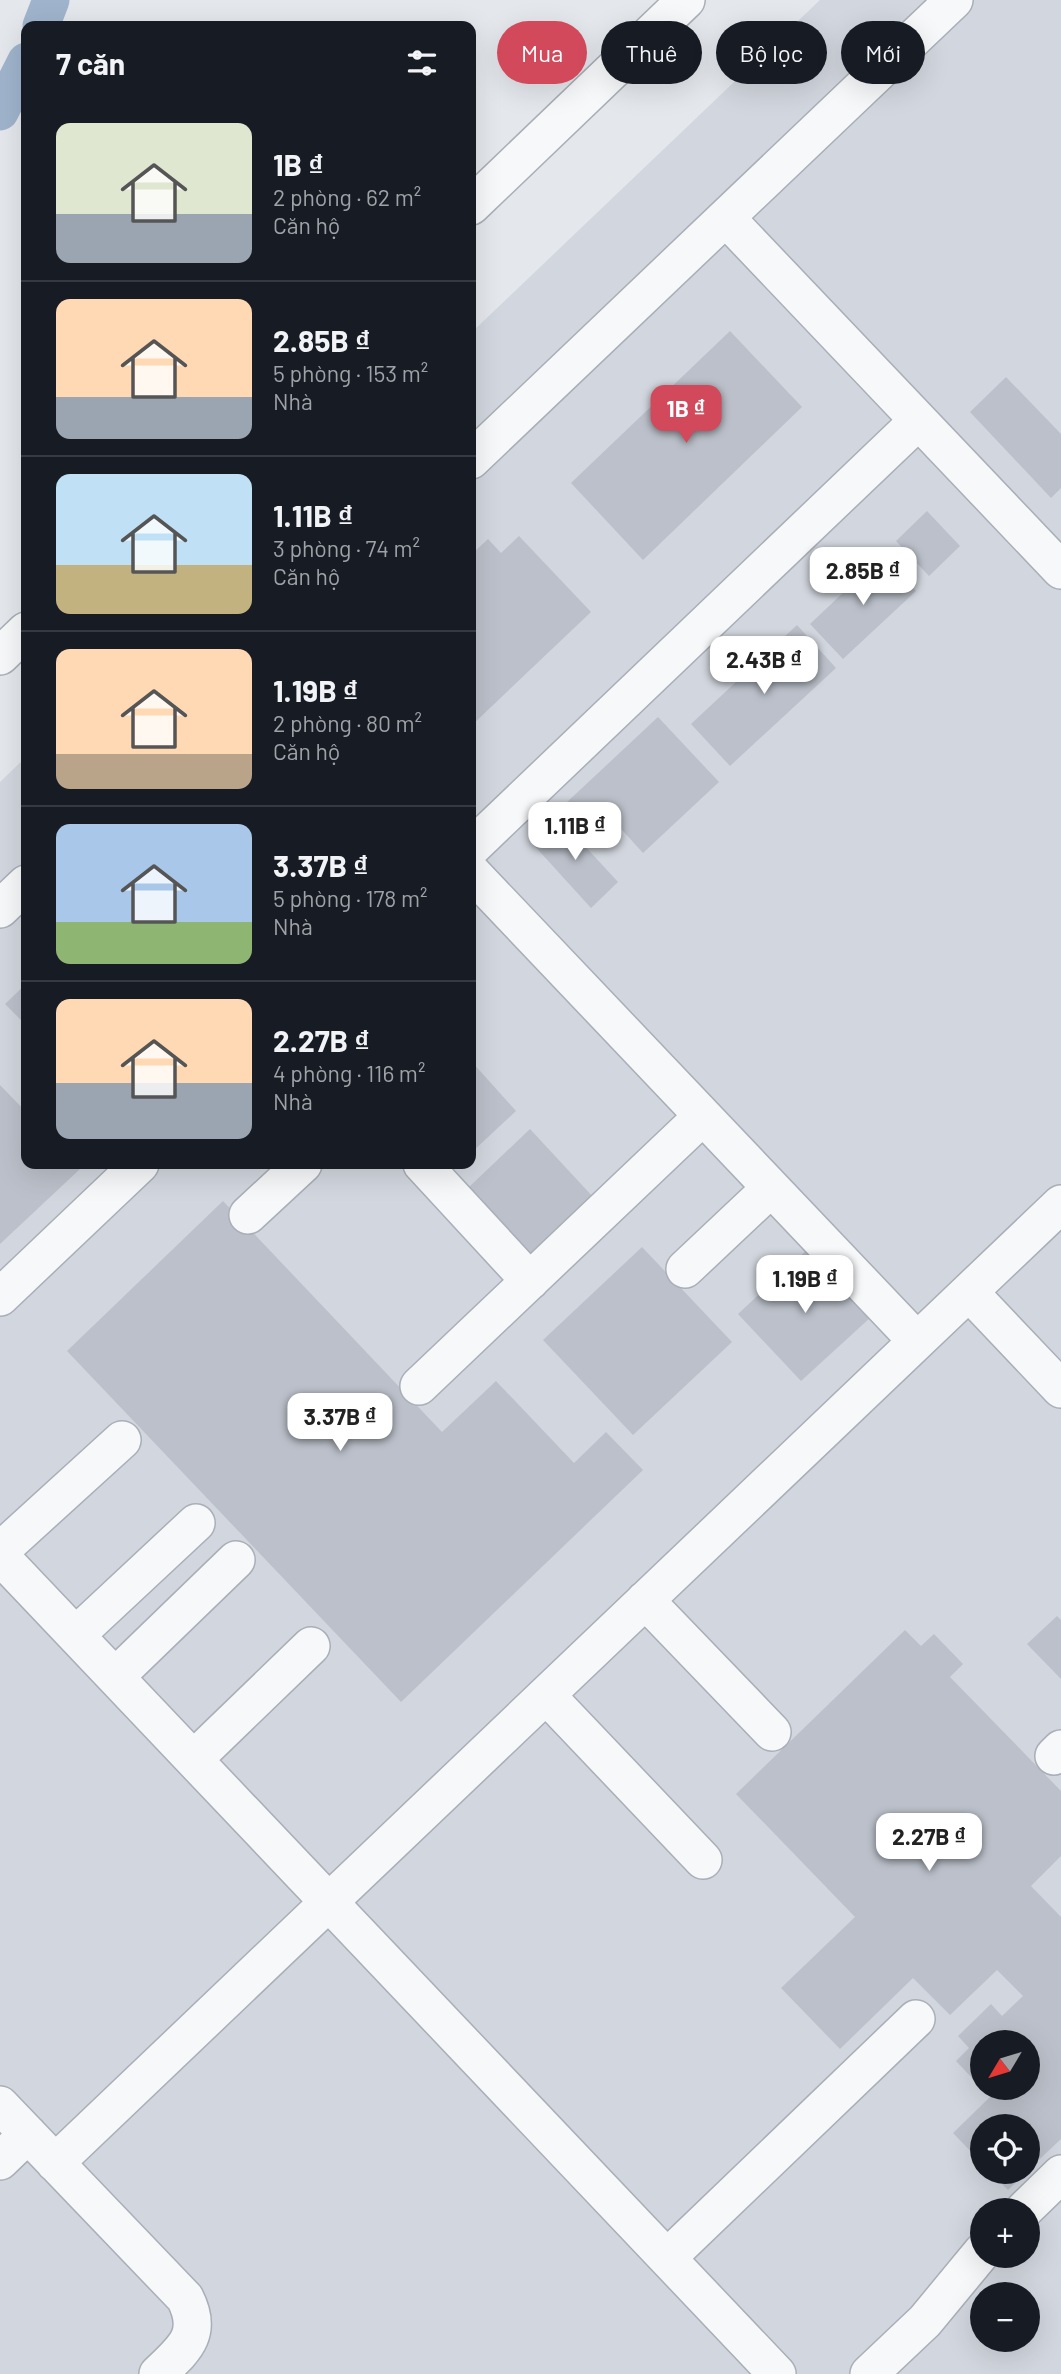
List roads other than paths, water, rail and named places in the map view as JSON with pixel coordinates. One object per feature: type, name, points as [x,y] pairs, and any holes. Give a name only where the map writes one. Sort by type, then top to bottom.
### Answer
[{"type":"lane","points":[[476,201],[686,0]]},
{"type":"lane","points":[[476,455],[954,0]]},
{"type":"lane","points":[[726,218],[1061,570]]},
{"type":"lane","points":[[476,843],[918,421]]},
{"type":"lane","points":[[0,656],[21,636]]},
{"type":"lane","points":[[476,877],[917,1342]]},
{"type":"lane","points":[[0,909],[21,889]]},
{"type":"lane","points":[[419,1386],[703,1116]]},
{"type":"lane","points":[[0,1297],[135,1169]]},
{"type":"lane","points":[[248,1215],[298,1169]]},
{"type":"lane","points":[[427,1169],[530,1281]]},
{"type":"lane","points":[[685,1269],[771,1188]]},
{"type":"lane","points":[[55,2163],[1061,1204]]},
{"type":"lane","points":[[969,1292],[1061,1389]]},
{"type":"lane","points":[[122,1440],[0,1553],[776,2374]]},
{"type":"lane","points":[[76,1635],[196,1523]]},
{"type":"lane","points":[[115,1677],[236,1560]]},
{"type":"lane","points":[[645,1600],[772,1732]]},
{"type":"lane","points":[[194,1759],[311,1646]]},
{"type":"lane","points":[[546,1695],[703,1860]]},
{"type":"lane","points":[[667,2258],[916,2019]]},
{"type":"lane","points":[[0,2105],[185,2298],[191,2310],[192,2335],[187,2345],[158,2374]]},
{"type":"lane","points":[[0,2161],[28,2134]]},
{"type":"lane","points":[[1036,2198],[1061,2174]]},
{"type":"lane","points":[[869,2374],[925,2321],[970,2267]]},
{"type":"waterway","points":[[43,21],[51,0]]},
{"type":"waterway","points":[[0,112],[21,71]]}]
